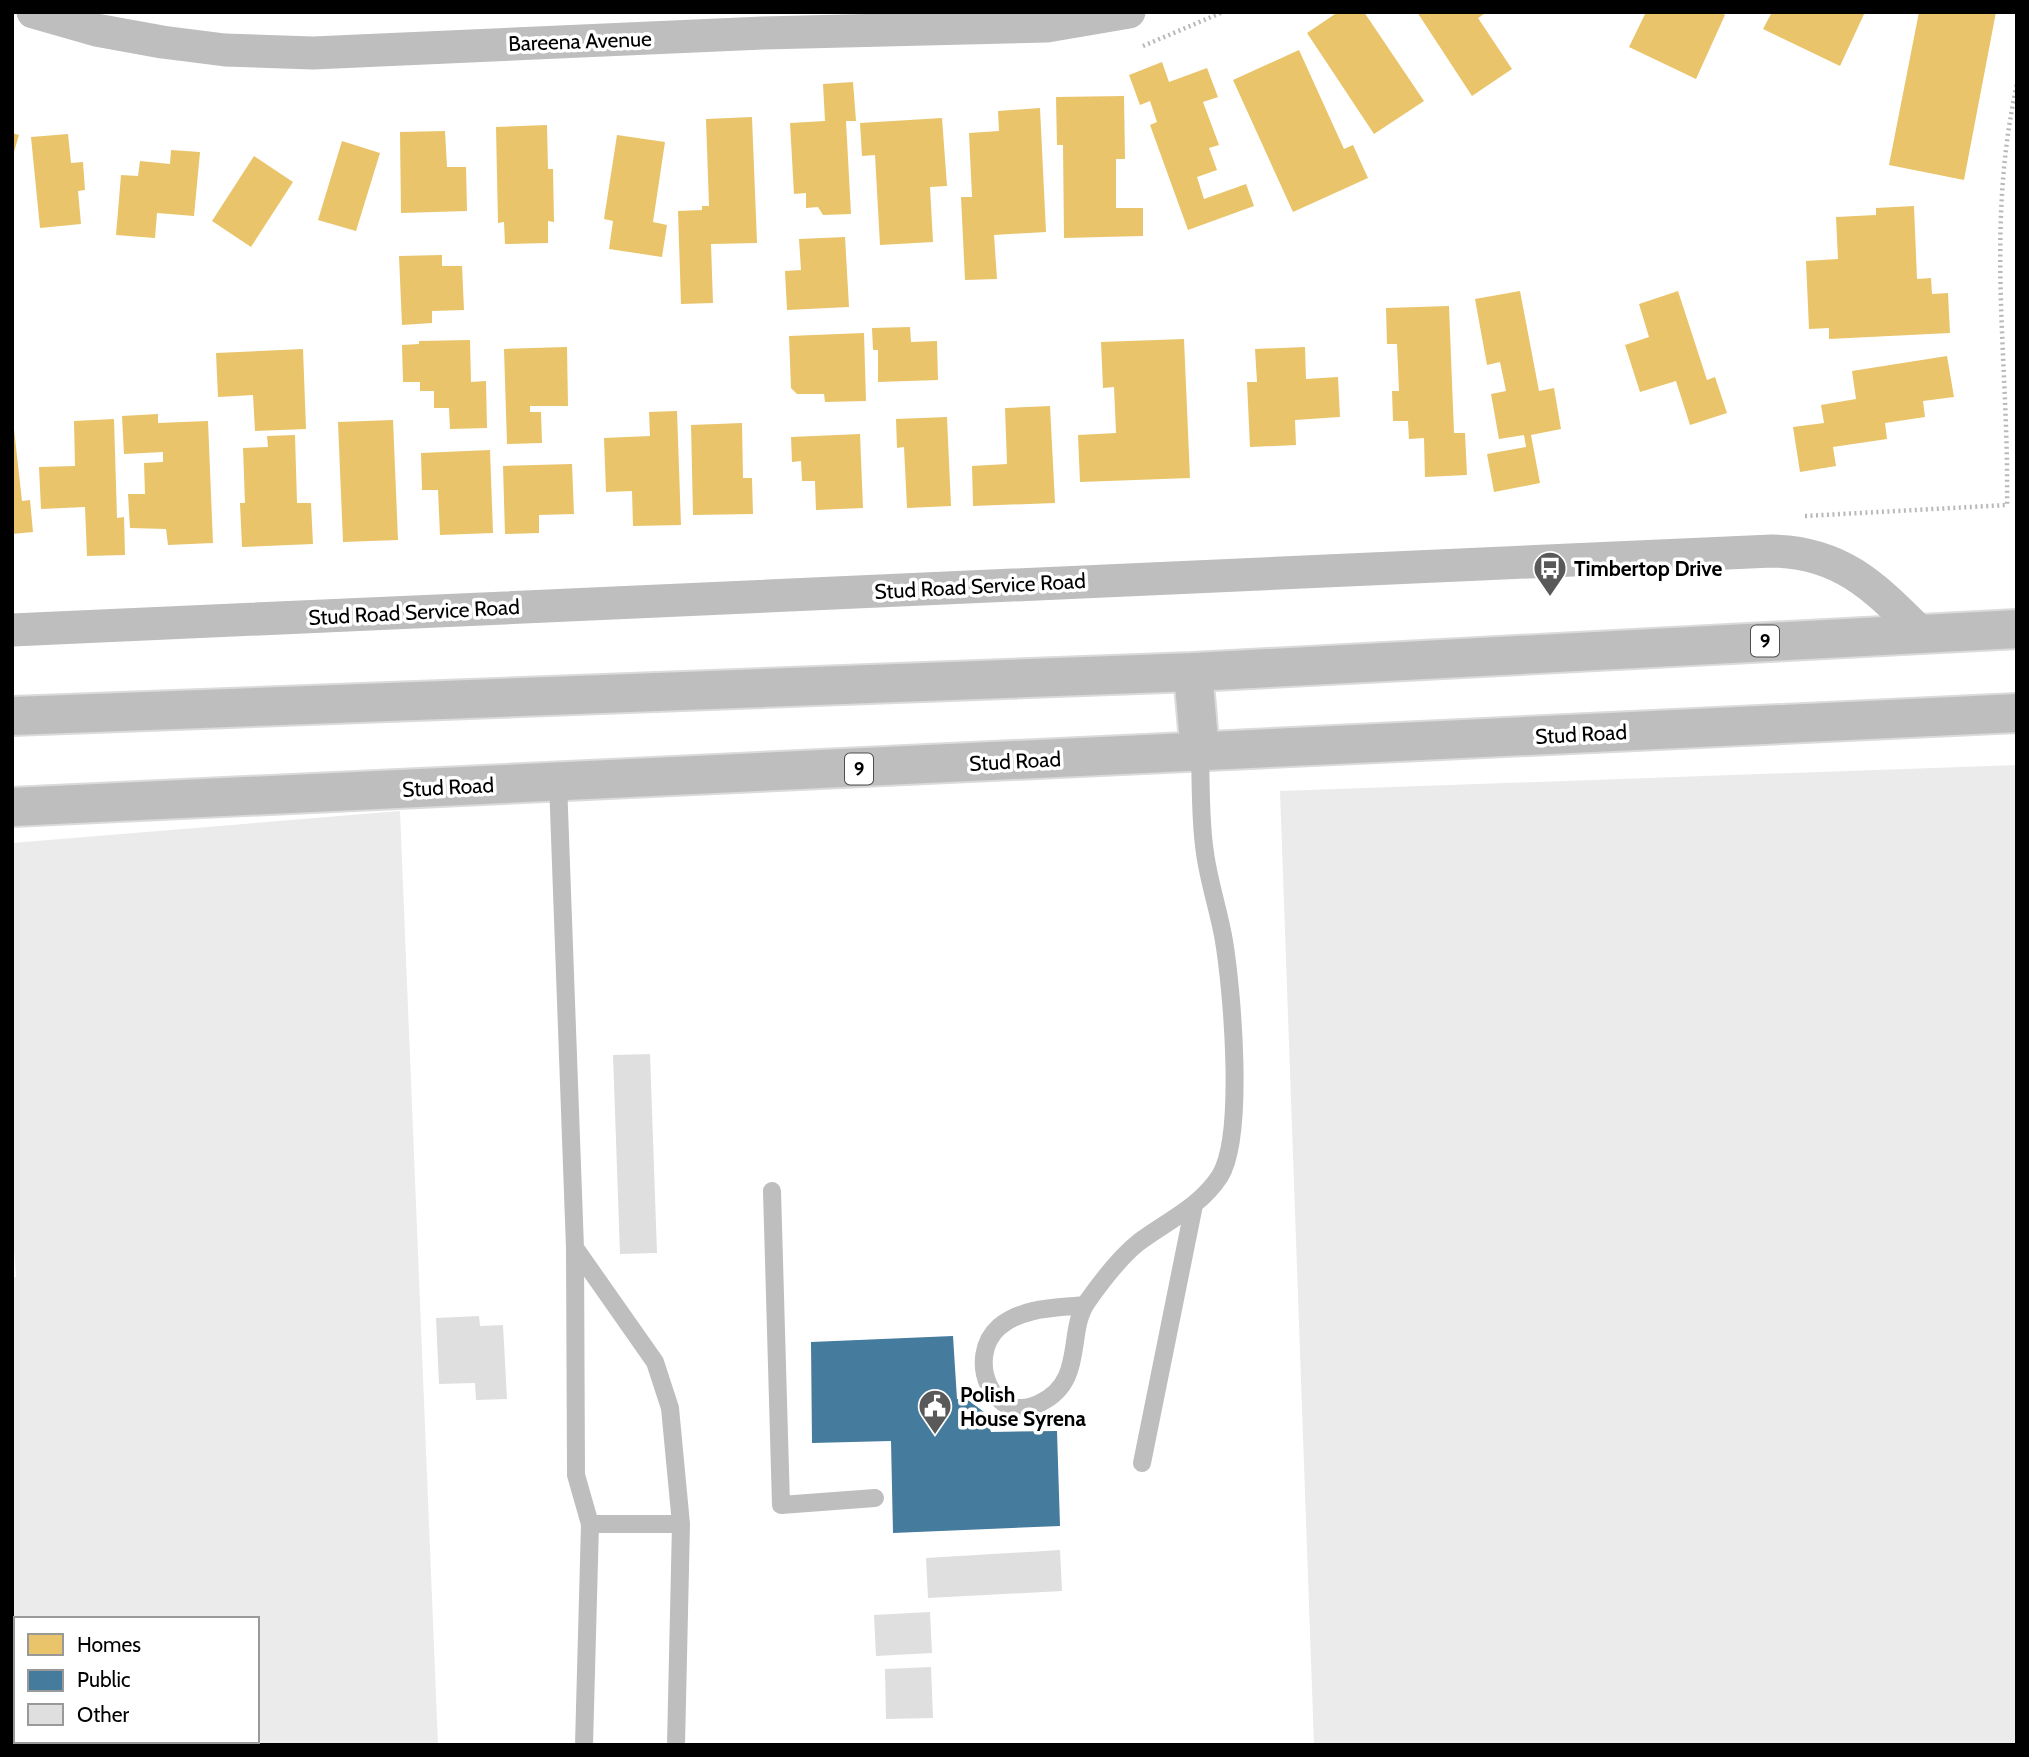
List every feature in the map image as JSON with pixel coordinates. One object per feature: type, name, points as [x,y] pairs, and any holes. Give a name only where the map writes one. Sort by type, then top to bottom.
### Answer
[{"type":"highway","name":"9","points":[[12,716],[1193,672],[2017,629]]},
{"type":"highway","points":[[1193,672],[1200,753]]},
{"type":"highway","name":"Stud Road","points":[[12,807],[2017,713]]},
{"type":"street","name":"Bareena Avenue","points":[[33,12],[128,36],[256,52],[313,53],[762,23],[1047,26],[1129,12]]},
{"type":"street","name":"Stud Road Service Road","points":[[12,630],[1772,551],[1805,554],[1848,568],[1888,600],[1921,633]]},
{"type":"lane","points":[[1085,1305],[1038,1310],[1012,1318],[997,1329],[988,1340],[983,1358],[984,1376],[999,1400],[1008,1407],[1022,1408],[1038,1404],[1055,1393],[1071,1363],[1085,1305],[1138,1243],[1194,1205],[1221,1175],[1229,1155],[1233,1115],[1228,972],[1204,852],[1200,753]]},
{"type":"lane","points":[[558,782],[575,1248],[576,1475],[590,1524],[584,1745]]},
{"type":"lane","points":[[772,1191],[781,1505],[875,1498]]},
{"type":"lane","points":[[1142,1463],[1194,1205]]},
{"type":"lane","points":[[575,1248],[654,1362],[670,1408],[681,1524],[676,1745]]},
{"type":"lane","points":[[590,1524],[681,1524]]},
{"type":"path","points":[[2007,505],[1999,210],[2008,121],[2017,84]]},
{"type":"shaded area","points":[[2017,765],[2017,1745],[1314,1745],[1280,791]]},
{"type":"shaded area","points":[[400,811],[438,1745],[12,1745],[12,1277],[16,1277],[12,1219],[12,843]]},
{"type":"building: Homes","points":[[1338,12],[1364,12],[1424,101],[1374,134],[1307,33]]},
{"type":"building: Homes","points":[[1417,12],[1487,12],[1478,18],[1512,69],[1472,96]]},
{"type":"building: Homes","points":[[1646,12],[1719,12],[1725,15],[1696,79],[1629,47]]},
{"type":"building: Homes","points":[[1772,12],[1865,12],[1840,66],[1763,29]]},
{"type":"building: Homes","points":[[1919,12],[1996,12],[1964,180],[1889,165]]},
{"type":"building: Homes","points":[[1299,50],[1344,149],[1353,145],[1368,178],[1293,212],[1233,80]]},
{"type":"building: Homes","points":[[1162,62],[1169,82],[1207,68],[1218,97],[1203,102],[1219,145],[1209,148],[1217,170],[1197,177],[1204,199],[1246,184],[1254,206],[1188,230],[1150,125],[1157,122],[1150,101],[1140,105],[1129,75]]},
{"type":"building: Homes","points":[[853,82],[856,121],[846,121],[851,214],[823,215],[818,207],[806,208],[806,193],[794,194],[790,123],[825,121],[823,84]]},
{"type":"building: Homes","points":[[1124,96],[1125,159],[1116,159],[1116,208],[1143,208],[1143,236],[1064,238],[1063,145],[1057,145],[1056,97]]},
{"type":"building: Homes","points":[[1040,108],[1046,232],[994,235],[997,279],[965,280],[961,197],[972,197],[969,133],[999,131],[998,111]]},
{"type":"building: Homes","points":[[752,117],[757,243],[711,244],[713,303],[681,304],[678,211],[702,210],[702,206],[709,206],[706,119]]},
{"type":"building: Homes","points":[[942,118],[947,186],[930,187],[933,242],[880,245],[875,155],[862,156],[860,123]]},
{"type":"building: Homes","points":[[547,125],[548,169],[553,169],[554,222],[548,221],[548,243],[505,244],[504,222],[498,223],[496,127]]},
{"type":"building: Homes","points":[[445,131],[447,167],[466,167],[467,211],[401,213],[400,132]]},
{"type":"building: Homes","points":[[12,133],[19,135],[13,155],[12,155]]},
{"type":"building: Homes","points":[[68,134],[71,163],[83,162],[85,190],[78,191],[81,224],[40,228],[31,137]]},
{"type":"building: Homes","points":[[617,135],[665,142],[653,222],[667,225],[662,257],[609,249],[613,221],[604,219]]},
{"type":"building: Homes","points":[[342,141],[380,153],[356,231],[318,220]]},
{"type":"building: Homes","points":[[171,150],[200,152],[194,216],[157,213],[155,238],[116,235],[121,175],[138,176],[140,161],[170,164]]},
{"type":"building: Homes","points":[[254,156],[293,182],[251,247],[212,221]]},
{"type":"building: Homes","points":[[1914,206],[1917,279],[1931,278],[1932,294],[1948,293],[1950,333],[1829,339],[1829,328],[1809,329],[1806,261],[1838,259],[1836,217],[1876,215],[1876,208]]},
{"type":"building: Homes","points":[[845,237],[849,307],[787,310],[785,271],[801,270],[799,239]]},
{"type":"building: Homes","points":[[442,255],[442,266],[462,266],[464,310],[432,311],[432,323],[402,325],[399,256]]},
{"type":"building: Homes","points":[[1520,291],[1539,391],[1554,388],[1561,429],[1531,435],[1540,483],[1494,492],[1487,454],[1526,447],[1524,435],[1499,439],[1491,394],[1506,391],[1500,362],[1487,365],[1475,299]]},
{"type":"building: Homes","points":[[1678,291],[1707,380],[1715,377],[1727,413],[1690,425],[1676,381],[1640,392],[1625,345],[1649,337],[1639,304]]},
{"type":"building: Homes","points":[[1449,306],[1454,433],[1465,433],[1467,475],[1425,477],[1424,438],[1409,439],[1408,421],[1393,421],[1392,391],[1399,391],[1397,344],[1387,344],[1386,308]]},
{"type":"building: Homes","points":[[910,327],[911,342],[937,341],[938,380],[878,382],[878,350],[873,350],[872,328]]},
{"type":"building: Homes","points":[[864,333],[866,401],[825,402],[824,394],[797,394],[791,388],[789,336]]},
{"type":"building: Homes","points":[[1184,339],[1190,478],[1080,482],[1078,435],[1116,433],[1114,387],[1103,388],[1101,342]]},
{"type":"building: Homes","points":[[470,340],[471,382],[486,381],[487,428],[450,429],[449,408],[434,408],[434,391],[420,391],[420,382],[403,382],[402,345],[419,344],[419,341]]},
{"type":"building: Homes","points":[[567,347],[568,406],[530,406],[530,412],[541,412],[542,443],[507,444],[504,349]]},
{"type":"building: Homes","points":[[1305,347],[1306,379],[1338,377],[1340,417],[1295,420],[1296,445],[1250,447],[1247,382],[1257,382],[1255,349]]},
{"type":"building: Homes","points":[[303,349],[306,429],[255,431],[253,395],[218,397],[216,353]]},
{"type":"building: Homes","points":[[1947,356],[1954,397],[1923,401],[1925,417],[1885,423],[1887,439],[1833,447],[1836,466],[1800,472],[1793,427],[1824,423],[1821,405],[1856,399],[1852,371]]},
{"type":"building: Homes","points":[[1050,406],[1055,503],[973,506],[972,466],[1007,464],[1005,408]]},
{"type":"building: Homes","points":[[12,411],[22,501],[30,500],[33,532],[12,534]]},
{"type":"building: Homes","points":[[677,411],[681,525],[633,526],[632,491],[606,492],[604,438],[650,436],[649,412]]},
{"type":"building: Homes","points":[[158,414],[158,423],[208,421],[213,543],[168,545],[166,529],[130,528],[128,494],[145,494],[144,463],[163,462],[163,452],[124,454],[122,416]]},
{"type":"building: Homes","points":[[947,417],[951,506],[907,508],[904,447],[897,448],[896,419]]},
{"type":"building: Homes","points":[[114,419],[117,518],[124,517],[125,555],[87,556],[85,507],[41,509],[39,467],[75,466],[74,421]]},
{"type":"building: Homes","points":[[393,420],[398,540],[343,542],[338,422]]},
{"type":"building: Homes","points":[[742,423],[743,478],[752,478],[753,514],[693,515],[691,425]]},
{"type":"building: Homes","points":[[860,434],[863,508],[816,510],[815,481],[802,481],[801,461],[792,462],[791,437]]},
{"type":"building: Homes","points":[[295,435],[297,503],[311,503],[313,544],[242,547],[240,503],[245,503],[243,448],[268,447],[267,436]]},
{"type":"building: Homes","points":[[490,450],[493,533],[440,535],[438,490],[422,490],[421,453]]},
{"type":"building: Homes","points":[[572,464],[574,514],[539,515],[539,533],[505,534],[503,466]]},
{"type":"building: Public","name":"Polish House Syrena","points":[[953,1336],[957,1399],[968,1400],[984,1412],[991,1432],[1057,1431],[1060,1526],[893,1533],[891,1441],[812,1443],[811,1342]]},
{"type":"building: Other","points":[[650,1054],[657,1253],[620,1254],[613,1055]]},
{"type":"building: Other","points":[[479,1316],[480,1326],[503,1325],[507,1399],[476,1400],[475,1383],[439,1384],[436,1318]]},
{"type":"building: Other","points":[[1060,1550],[1062,1591],[928,1598],[926,1558]]},
{"type":"building: Other","points":[[930,1612],[932,1653],[876,1656],[874,1615]]},
{"type":"building: Other","points":[[931,1667],[933,1718],[886,1719],[885,1669]]},
{"type":"place","name":"Timbertop Drive","points":[[1550,598]]},
{"type":"place","name":"Polish House Syrena","points":[[935,1436]]}]
